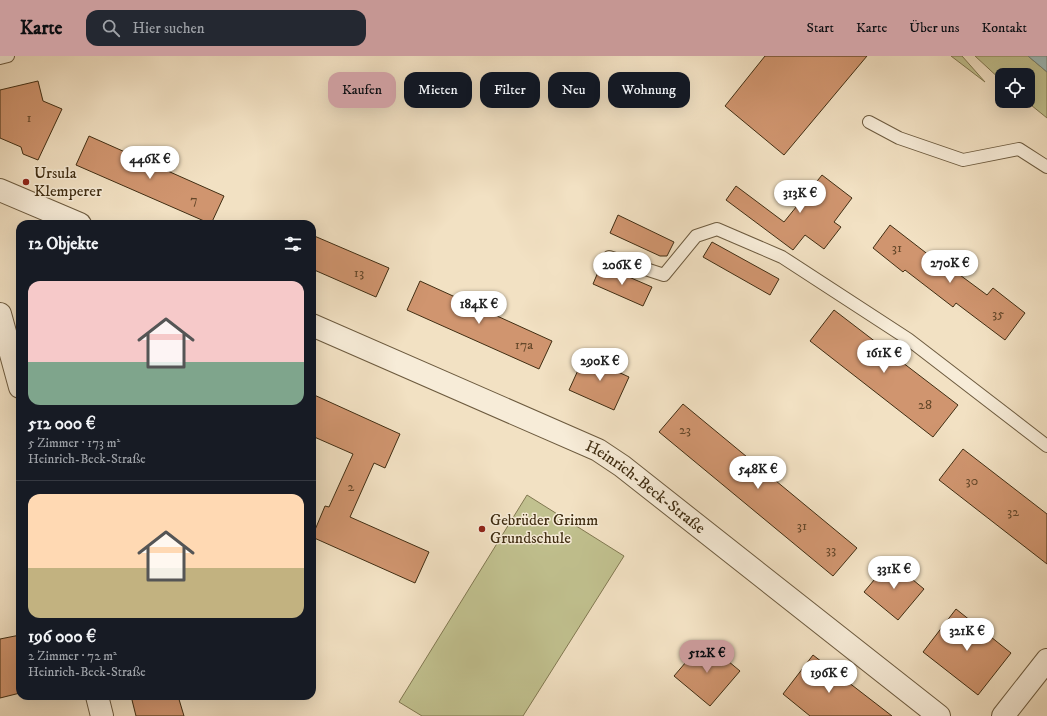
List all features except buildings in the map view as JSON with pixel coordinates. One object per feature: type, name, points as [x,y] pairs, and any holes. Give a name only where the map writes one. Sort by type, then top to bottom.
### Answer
[{"type":"street","points":[[0,190],[71,220]]},
{"type":"street","points":[[0,314],[16,372]]},
{"type":"street","name":"Heinrich-Beck-Straße","points":[[316,327],[564,433],[598,450],[628,471],[939,716]]},
{"type":"street","points":[[1003,716],[1047,660]]},
{"type":"street","points":[[98,700],[102,716]]},
{"type":"lane","points":[[0,58],[8,56]]},
{"type":"lane","points":[[869,122],[899,138],[963,160],[1019,149],[1047,167]]},
{"type":"lane","points":[[609,256],[664,275],[696,236],[717,229],[782,257],[908,339],[1047,446]]},
{"type":"green space","points":[[951,56],[962,56],[985,82]]},
{"type":"green space","points":[[975,56],[1028,56],[1047,72],[1047,118],[1035,108],[1035,68],[995,68],[995,75]]},
{"type":"green space","points":[[527,495],[624,556],[523,716],[422,716],[399,702]]},
{"type":"water","points":[[1028,56],[1047,56],[1047,72]]},
{"type":"place","name":"Ursula Klemperer","points":[[26,182]]},
{"type":"place","name":"Gebrüder Grimm Grundschule","points":[[482,529]]}]
